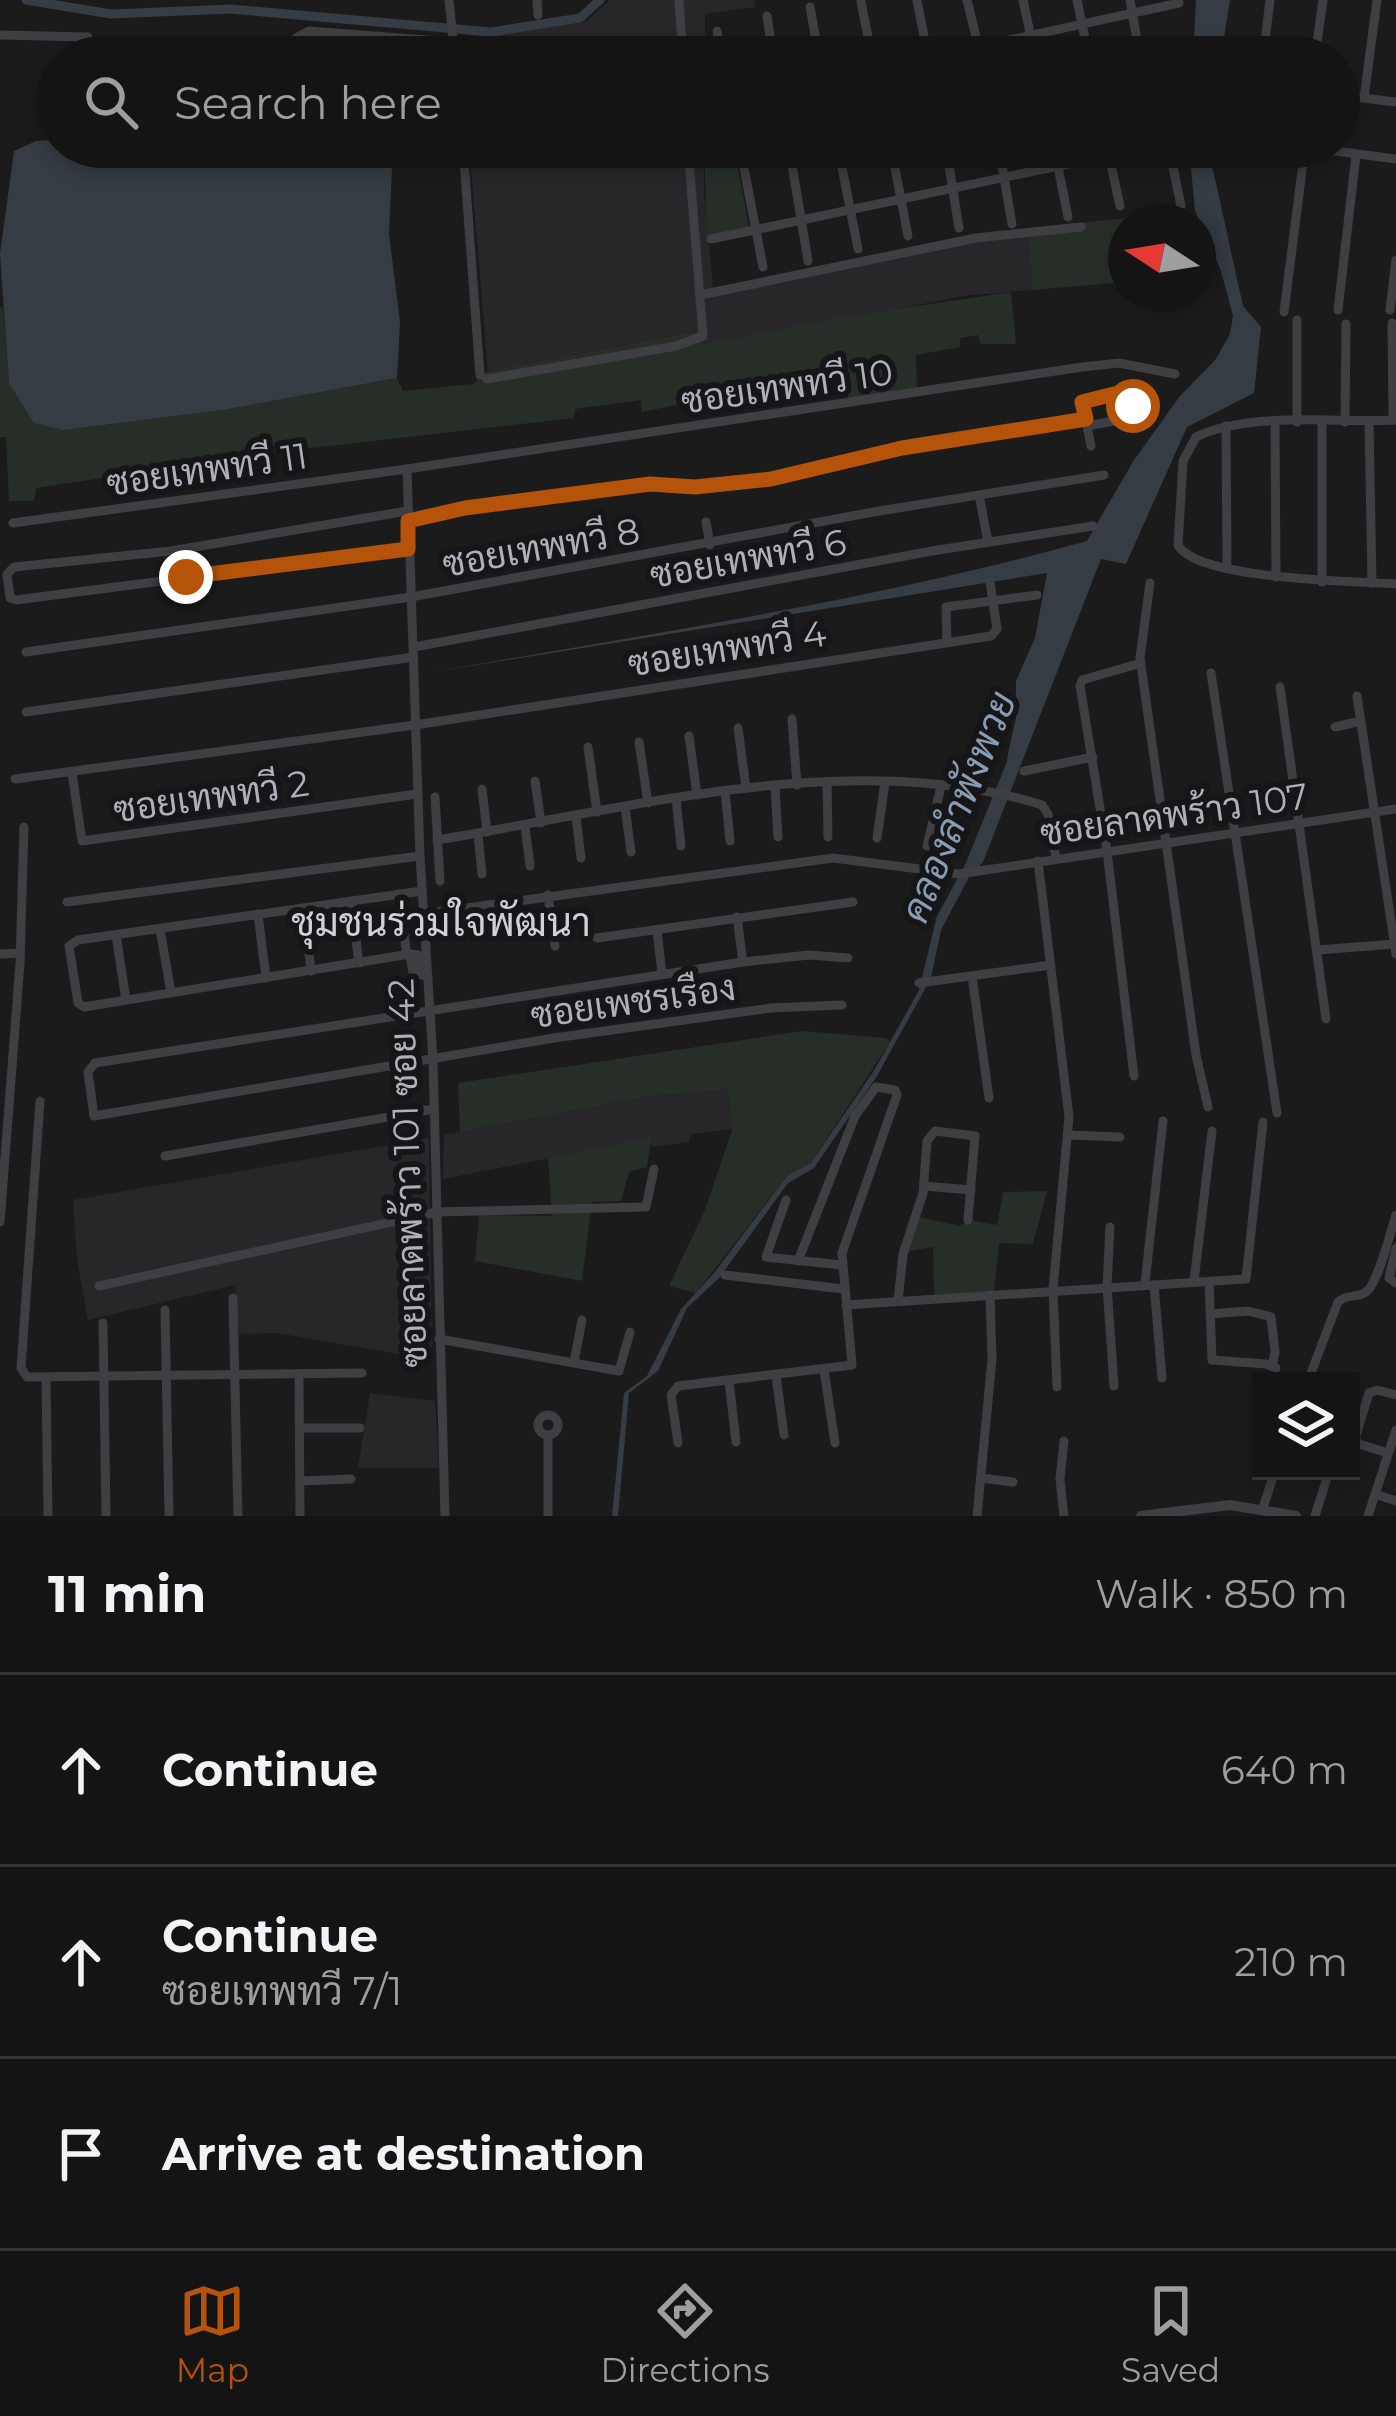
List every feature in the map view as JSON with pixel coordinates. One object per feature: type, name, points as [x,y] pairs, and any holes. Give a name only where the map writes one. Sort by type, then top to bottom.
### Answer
[{"type":"street","points":[[449,0],[452,36]]},
{"type":"street","points":[[537,0],[538,15]]},
{"type":"street","points":[[679,0],[682,36]]},
{"type":"street","points":[[917,0],[925,36]]},
{"type":"street","points":[[967,0],[976,36]]},
{"type":"street","points":[[1023,0],[1030,36]]},
{"type":"street","points":[[1077,0],[1084,36]]},
{"type":"street","points":[[1130,0],[1136,36]]},
{"type":"street","points":[[1266,36],[1270,0]]},
{"type":"street","points":[[1319,36],[1323,0]]},
{"type":"street","points":[[1364,98],[1377,0]]},
{"type":"street","points":[[861,2],[868,36]]},
{"type":"street","points":[[1035,36],[1180,3]]},
{"type":"street","points":[[809,7],[815,36]]},
{"type":"street","points":[[767,16],[770,36]]},
{"type":"street","points":[[300,36],[309,31],[374,36]]},
{"type":"street","points":[[717,31],[718,36]]},
{"type":"street","points":[[0,35],[44,36]]},
{"type":"street","points":[[1360,97],[1396,102]]},
{"type":"street","points":[[1360,154],[1396,159]]},
{"type":"street","points":[[465,168],[483,377],[698,339],[704,332],[690,168]]},
{"type":"street","points":[[744,168],[763,267]]},
{"type":"street","points":[[793,168],[808,261]]},
{"type":"street","points":[[842,168],[858,249]]},
{"type":"street","points":[[895,168],[908,236]]},
{"type":"street","points":[[950,168],[959,228]]},
{"type":"street","points":[[1003,168],[1012,224]]},
{"type":"street","points":[[711,239],[1049,168]]},
{"type":"street","points":[[1058,168],[1068,217]]},
{"type":"street","points":[[1112,168],[1120,204]]},
{"type":"street","points":[[1173,168],[1181,204]]},
{"type":"street","points":[[1284,312],[1302,168]]},
{"type":"street","points":[[1338,310],[1354,168]]},
{"type":"street","points":[[700,295],[976,238],[1081,227]]},
{"type":"street","points":[[1390,310],[1396,260]]},
{"type":"street","points":[[1297,320],[1297,422]]},
{"type":"street","points":[[1392,323],[1395,420],[1226,427],[1196,437],[1184,461],[1178,544],[1186,555],[1276,577],[1396,584]]},
{"type":"street","points":[[1345,422],[1346,324]]},
{"type":"street","name":"ซอยเทพทวี 10","points":[[407,470],[1082,367],[1119,363],[1175,374]]},
{"type":"street","points":[[1090,446],[1082,402],[1114,394],[1133,406]]},
{"type":"street","points":[[408,549],[16,600],[8,597],[8,570],[14,567],[182,549],[650,484],[695,487],[771,479],[902,448],[1119,420]]},
{"type":"street","points":[[1322,422],[1322,582]]},
{"type":"street","points":[[1369,422],[1372,583]]},
{"type":"street","points":[[1275,423],[1276,577]]},
{"type":"street","points":[[1226,427],[1227,568]]},
{"type":"street","name":"ซอยลาดพร้าว 101 ซอย 42","points":[[407,470],[417,794],[433,1060],[445,1516]]},
{"type":"street","name":"ซอยเทพทวี 11","points":[[14,523],[407,470]]},
{"type":"street","name":"ซอยเทพทวี 8","points":[[26,652],[412,597],[1104,475]]},
{"type":"street","points":[[979,495],[988,542]]},
{"type":"street","points":[[706,522],[710,545]]},
{"type":"street","name":"ซอยเทพทวี 6","points":[[26,712],[414,652],[1093,526]]},
{"type":"street","points":[[182,549],[186,577]]},
{"type":"street","points":[[990,582],[992,598]]},
{"type":"street","points":[[1150,583],[1141,663],[1196,1055],[1208,1108]]},
{"type":"street","points":[[947,642],[945,608],[1037,595]]},
{"type":"street","name":"ซอยเทพทวี 4","points":[[15,779],[415,725],[995,634],[992,598]]},
{"type":"street","points":[[1134,1076],[1082,680],[1141,663]]},
{"type":"street","points":[[1211,673],[1277,1112]]},
{"type":"street","points":[[1280,687],[1326,1019]]},
{"type":"street","points":[[1357,696],[1396,954]]},
{"type":"street","points":[[792,719],[797,784]]},
{"type":"street","points":[[1335,727],[1361,721]]},
{"type":"street","points":[[738,728],[746,788]]},
{"type":"street","points":[[689,736],[697,795]]},
{"type":"street","points":[[639,742],[648,803]]},
{"type":"street","points":[[588,747],[597,812]]},
{"type":"street","points":[[1024,771],[1093,757]]},
{"type":"street","name":"ซอยเทพทวี 2","points":[[71,773],[79,838],[85,841],[417,794]]},
{"type":"street","points":[[535,781],[541,823]]},
{"type":"street","points":[[877,838],[885,782]]},
{"type":"street","points":[[437,840],[746,788],[885,782],[1034,802],[1048,812],[1056,858]]},
{"type":"street","points":[[827,783],[828,837]]},
{"type":"street","points":[[775,786],[778,837]]},
{"type":"street","points":[[926,846],[945,787]]},
{"type":"street","points":[[482,789],[482,874]]},
{"type":"street","points":[[725,791],[730,841]]},
{"type":"street","points":[[435,797],[440,881]]},
{"type":"street","points":[[676,798],[681,846]]},
{"type":"street","points":[[625,807],[631,852]]},
{"type":"street","name":"ซอยลาดพร้าว 107","points":[[548,895],[833,858],[959,874],[1396,809]]},
{"type":"street","points":[[576,816],[581,858]]},
{"type":"street","points":[[525,826],[530,866]]},
{"type":"street","points":[[0,1222],[20,953],[24,827]]},
{"type":"street","points":[[67,902],[420,856]]},
{"type":"street","points":[[1038,861],[1068,1135],[1053,1289],[1057,1387]]},
{"type":"street","points":[[422,891],[160,928],[69,946],[80,1005],[408,955],[418,955],[428,972]]},
{"type":"street","points":[[398,894],[408,955]]},
{"type":"street","points":[[423,914],[548,895],[555,946]]},
{"type":"street","points":[[351,901],[359,963]]},
{"type":"street","points":[[597,938],[854,902]]},
{"type":"street","points":[[304,908],[311,971]]},
{"type":"street","points":[[258,914],[266,978]]},
{"type":"street","points":[[736,917],[743,962]]},
{"type":"street","points":[[160,928],[172,993]]},
{"type":"street","points":[[657,929],[662,974]]},
{"type":"street","points":[[116,935],[126,1000]]},
{"type":"street","points":[[1317,950],[1395,944]]},
{"type":"street","points":[[0,954],[20,953]]},
{"type":"street","points":[[431,1009],[743,962],[848,958]]},
{"type":"street","points":[[925,982],[1051,965]]},
{"type":"street","points":[[972,976],[989,1098]]},
{"type":"street","name":"ซอยเพชรเรือง","points":[[431,1009],[94,1063],[88,1072],[94,1116],[726,1014],[842,1005]]},
{"type":"street","points":[[678,1443],[674,1390],[678,1386],[848,1368],[854,1360],[842,1253],[897,1095],[883,1086],[876,1087],[855,1116],[798,1261]]},
{"type":"street","points":[[40,1100],[21,1368],[28,1377],[362,1373]]},
{"type":"street","points":[[165,1156],[434,1109]]},
{"type":"street","points":[[1162,1378],[1150,1284],[1163,1121]]},
{"type":"street","points":[[846,1305],[1247,1277],[1263,1122]]},
{"type":"street","points":[[898,1301],[903,1254],[924,1186],[927,1141],[935,1131],[975,1136],[968,1220]]},
{"type":"street","points":[[1194,1281],[1212,1131]]},
{"type":"street","points":[[1068,1135],[1120,1137]]},
{"type":"street","points":[[99,1286],[437,1212],[646,1207],[654,1169]]},
{"type":"street","points":[[924,1186],[971,1190]]},
{"type":"street","points":[[787,1200],[766,1257],[842,1265]]},
{"type":"street","points":[[1396,1215],[1389,1278],[1396,1283]]},
{"type":"street","points":[[1110,1227],[1107,1286],[1114,1386]]},
{"type":"street","points":[[1311,1372],[1338,1302],[1371,1286],[1392,1247]]},
{"type":"street","points":[[725,1275],[843,1289]]},
{"type":"street","points":[[1209,1282],[1211,1314],[1214,1362],[1274,1367],[1271,1317],[1248,1311],[1211,1314]]},
{"type":"street","points":[[977,1516],[992,1359],[990,1295]]},
{"type":"street","points":[[233,1298],[238,1516]]},
{"type":"street","points":[[164,1310],[169,1516]]},
{"type":"street","points":[[574,1363],[582,1320]]},
{"type":"street","points":[[103,1323],[106,1516]]},
{"type":"street","points":[[439,1339],[621,1370],[630,1332]]},
{"type":"street","points":[[824,1370],[835,1443]]},
{"type":"street","points":[[299,1375],[301,1516]]},
{"type":"street","points":[[776,1376],[784,1435]]},
{"type":"street","points":[[46,1378],[48,1516]]},
{"type":"street","points":[[728,1381],[736,1442]]},
{"type":"street","points":[[1388,1453],[1355,1439],[1369,1394],[1377,1390],[1396,1395]]},
{"type":"street","points":[[300,1429],[360,1428]]},
{"type":"street","points":[[1368,1516],[1396,1430]]},
{"type":"street","points":[[548,1435],[548,1516]]},
{"type":"street","points":[[1064,1441],[1060,1479],[1064,1516]]},
{"type":"street","points":[[981,1478],[1013,1481]]},
{"type":"street","points":[[300,1481],[352,1479]]},
{"type":"street","points":[[1263,1508],[1272,1480]]},
{"type":"street","points":[[1316,1516],[1326,1480]]},
{"type":"street","points":[[1375,1494],[1396,1501]]},
{"type":"street","points":[[1142,1516],[1263,1508],[1296,1516]]},
{"type":"shaded area","points":[[610,0],[755,0],[755,7],[705,14],[705,36],[467,36],[586,22]]},
{"type":"shaded area","points":[[1196,0],[1230,0],[1224,36],[1194,36]]},
{"type":"shaded area","points":[[36,141],[36,168],[392,168],[389,234],[400,322],[397,378],[223,410],[64,430],[34,423],[9,383],[0,254],[14,151]]},
{"type":"shaded area","points":[[471,168],[704,168],[713,288],[977,233],[1028,228],[1032,290],[970,295],[700,346],[697,331],[488,371]]},
{"type":"shaded area","points":[[705,168],[738,168],[749,227],[707,236]]},
{"type":"shaded area","points":[[1191,168],[1213,168],[1243,306],[1261,327],[1254,393],[1187,427],[1126,564],[1101,559],[983,862],[969,877],[941,930],[931,978],[877,1076],[814,1168],[788,1183],[719,1278],[687,1308],[658,1371],[629,1393],[618,1516],[612,1516],[624,1393],[647,1376],[681,1309],[787,1176],[811,1163],[875,1069],[919,990],[937,916],[965,865],[1006,764],[1016,717],[1016,681],[1035,638],[1047,573],[427,673],[842,599],[1087,541],[1134,460],[1180,396],[1216,359],[1230,334],[1233,316],[1216,259],[1216,204],[1194,204]]},
{"type":"shaded area","points":[[1108,220],[1108,284],[1032,290],[1028,228]]},
{"type":"shaded area","points":[[1011,292],[1016,344],[980,344],[978,335],[960,338],[960,347],[916,355],[917,389],[848,399],[844,372],[820,374],[820,368],[700,390],[701,400],[642,412],[641,400],[575,409],[574,418],[268,453],[36,488],[34,501],[9,501],[6,437],[0,437],[0,307],[9,383],[64,430],[223,410],[397,378],[403,391],[473,384],[488,371],[698,331],[701,345],[842,317]]},
{"type":"shaded area","points":[[802,1031],[890,1042],[811,1163],[787,1176],[696,1293],[669,1286],[705,1210],[732,1130],[728,1089],[646,1097],[460,1132],[458,1083]]},
{"type":"shaded area","points":[[728,1089],[733,1129],[691,1134],[689,1142],[652,1147],[651,1138],[443,1179],[444,1135],[646,1097]]},
{"type":"shaded area","points":[[652,1137],[647,1167],[629,1172],[621,1201],[592,1202],[582,1281],[475,1261],[479,1215],[552,1216],[548,1158]]},
{"type":"shaded area","points":[[429,1138],[432,1360],[277,1333],[239,1334],[235,1285],[88,1320],[73,1200]]},
{"type":"shaded area","points":[[1047,1191],[1033,1244],[999,1243],[994,1292],[934,1295],[933,1247],[909,1251],[918,1217],[960,1226],[968,1220],[997,1225],[1003,1192]]},
{"type":"shaded area","points":[[370,1393],[435,1401],[439,1468],[358,1468]]},
{"type":"waterway","points":[[26,0],[111,14],[230,9],[491,32],[580,18],[600,0]]},
{"type":"district","name":"ชุมชนร่วมใจพัฒนา","points":[[441,922]]},
{"type":"route","points":[[186,577],[408,549],[408,521],[465,508],[650,484],[695,487],[771,479],[902,448],[1086,419],[1082,402],[1114,394],[1133,406]]},
{"type":"water label","name":"คลองลำพังพวย","points":[[958,807]]}]
